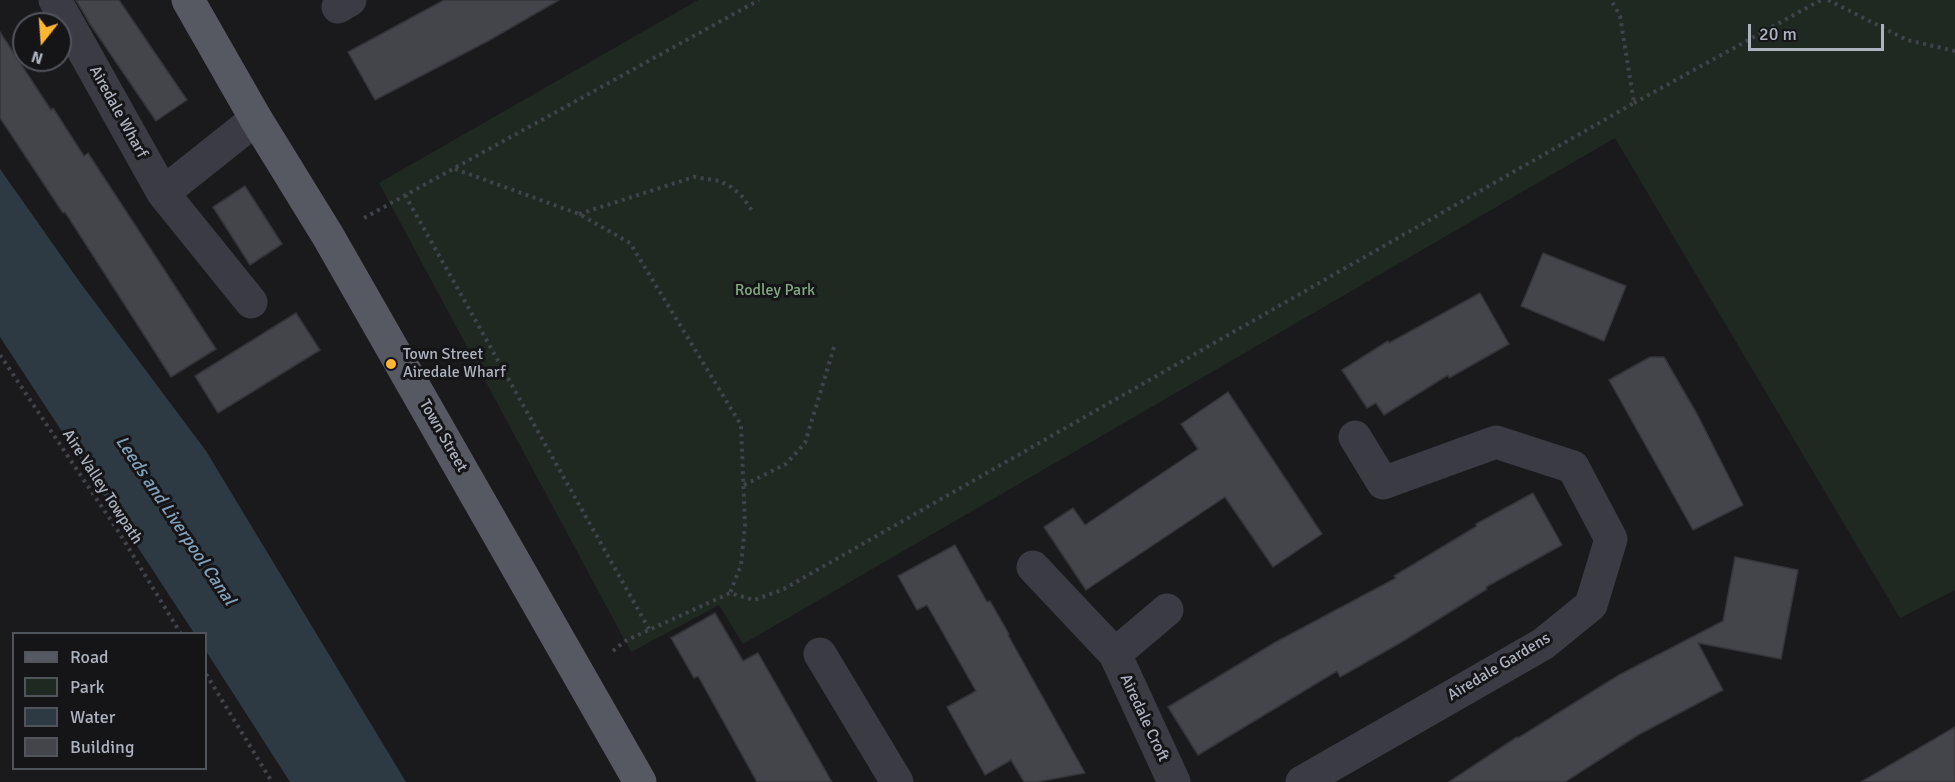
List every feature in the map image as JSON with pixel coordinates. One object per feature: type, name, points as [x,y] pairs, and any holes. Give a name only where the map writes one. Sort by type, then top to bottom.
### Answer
[{"type":"main road","name":"Town Street","points":[[188,0],[255,119],[328,236],[640,782]]},
{"type":"street","name":"Airedale Wharf","points":[[55,0],[163,193],[251,302]]},
{"type":"street","points":[[163,193],[255,119]]},
{"type":"street","name":"Airedale Gardens","points":[[1302,782],[1543,644],[1591,605],[1611,539],[1573,467],[1496,442],[1383,483],[1355,437]]},
{"type":"street","name":"Airedale Croft","points":[[1032,567],[1114,654],[1174,782]]},
{"type":"street","name":"Airedale Croft","points":[[1114,654],[1167,610]]},
{"type":"street","points":[[820,654],[897,782]]},
{"type":"path","points":[[328,236],[455,169],[759,0]]},
{"type":"path","points":[[1611,0],[1620,16],[1634,103]]},
{"type":"path","points":[[405,195],[649,629],[730,593],[754,600],[782,590],[1634,103],[1821,0]]},
{"type":"path","points":[[1828,0],[1907,40],[1955,51]]},
{"type":"path","points":[[455,169],[579,213],[630,243],[741,425],[745,526],[741,565],[730,593]]},
{"type":"path","points":[[579,213],[694,177],[720,181],[731,187],[741,195],[753,212]]},
{"type":"path","points":[[744,485],[786,464],[805,443],[835,344]]},
{"type":"path","name":"Aire Valley Towpath","points":[[0,356],[120,534],[180,632]]},
{"type":"path","points":[[207,676],[272,782]]},
{"type":"green space","name":"Rodley Park","points":[[698,0],[1955,0],[1955,590],[1900,618],[1615,138],[743,644],[719,605],[631,652],[379,183]]},
{"type":"water","name":"Leeds and Liverpool Canal","points":[[0,169],[79,281],[206,451],[406,782],[290,782],[207,653],[207,632],[193,632],[0,337]]},
{"type":"building","points":[[76,0],[119,0],[187,100],[156,121]]},
{"type":"building","points":[[444,0],[559,0],[488,41],[375,100],[348,52]]},
{"type":"building","points":[[0,32],[12,50],[12,72],[26,72],[84,156],[88,153],[216,349],[171,377],[65,212],[63,213],[0,118]]},
{"type":"building","points":[[245,186],[282,244],[250,265],[213,207]]},
{"type":"building","points":[[1543,253],[1626,286],[1604,341],[1521,306]]},
{"type":"building","points":[[1480,293],[1509,344],[1449,378],[1448,375],[1384,415],[1376,403],[1367,408],[1342,370],[1388,341],[1389,343]]},
{"type":"building","points":[[296,313],[320,350],[218,413],[195,376]]},
{"type":"building","points":[[1650,357],[1664,357],[1697,414],[1743,505],[1693,530],[1609,380]]},
{"type":"building","points":[[1228,392],[1322,534],[1273,567],[1225,497],[1086,590],[1044,527],[1073,508],[1085,525],[1198,449],[1181,424]]},
{"type":"building","points":[[1533,493],[1562,545],[1486,587],[1487,589],[1400,643],[1340,677],[1337,671],[1198,755],[1168,707],[1274,643],[1396,578],[1394,576],[1477,526],[1476,524]]},
{"type":"building","points":[[955,545],[987,602],[990,601],[1009,634],[1085,773],[1024,782],[1011,760],[985,775],[947,707],[976,691],[927,605],[917,610],[898,576]]},
{"type":"building","points":[[1735,557],[1798,570],[1781,659],[1698,643],[1723,690],[1638,735],[1565,782],[1449,782],[1517,737],[1619,675],[1723,621]]},
{"type":"building","points":[[715,613],[743,661],[758,653],[832,782],[757,782],[698,676],[694,678],[671,638]]},
{"type":"building","points":[[1955,727],[1955,782],[1861,782]]},
{"type":"place","name":"Town Street Airedale Wharf","points":[[391,364]]}]
